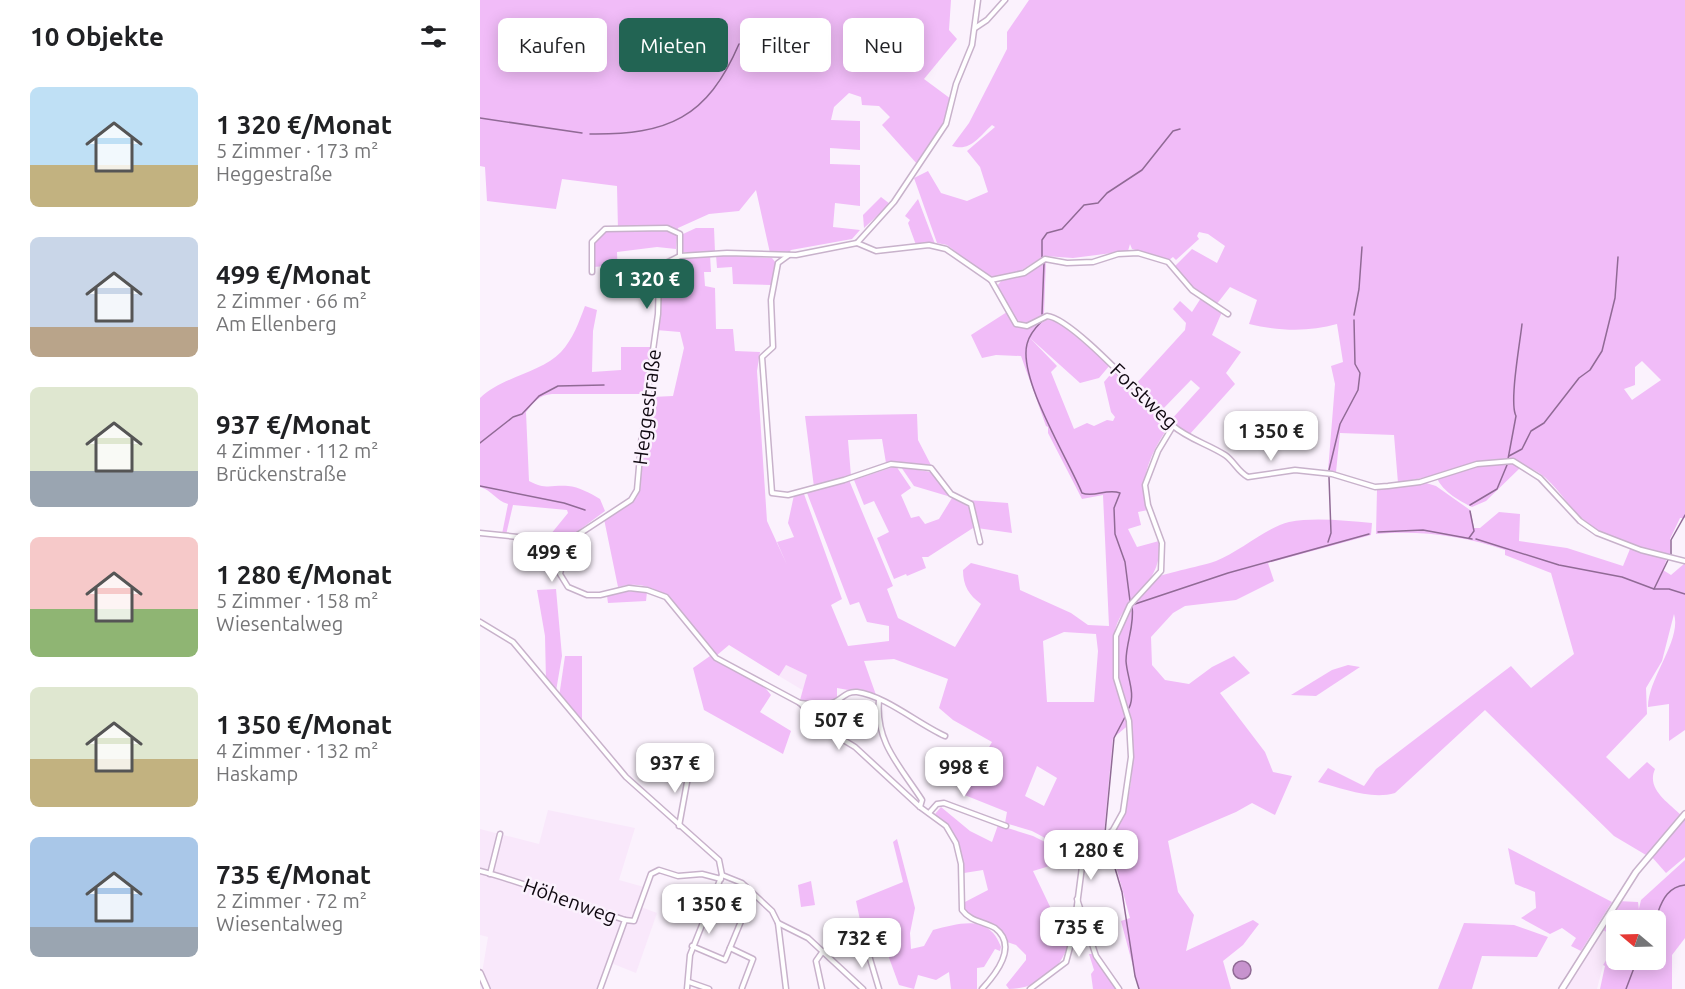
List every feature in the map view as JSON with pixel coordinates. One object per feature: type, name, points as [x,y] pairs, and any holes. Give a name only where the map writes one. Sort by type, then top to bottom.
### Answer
[{"type":"main road","points":[[1562,989],[1636,872],[1685,814]]},
{"type":"main road","points":[[480,973],[487,989]]},
{"type":"street","points":[[591,272],[592,242],[605,229],[667,228],[680,234],[680,256],[727,253],[789,255],[857,243],[894,202],[946,124],[975,28],[978,0]]},
{"type":"street","points":[[975,28],[987,20],[1005,0]]},
{"type":"street","name":"Forstweg","points":[[857,243],[876,251],[937,245],[955,253],[991,280],[1017,324],[1027,326],[1047,316],[1061,321],[1115,367],[1173,426],[1227,457],[1248,477],[1295,470],[1332,474],[1366,485],[1388,486],[1420,482],[1477,464],[1513,461],[1540,478],[1580,521],[1597,533],[1633,548],[1685,561]]},
{"type":"street","points":[[991,280],[1024,273],[1045,259],[1067,263],[1093,262],[1131,252],[1168,262],[1192,290],[1228,314]]},
{"type":"street","points":[[789,255],[778,263],[771,300],[773,347],[762,357],[772,493],[789,495],[891,464],[926,467],[935,472],[951,494],[971,504],[980,542]]},
{"type":"street","name":"Heggestraße","points":[[567,542],[611,511],[626,504],[637,490],[640,444],[651,403],[649,379],[658,314],[660,272],[668,260],[680,256]]},
{"type":"street","points":[[772,256],[778,263]]},
{"type":"street","points":[[1030,989],[1066,962],[1073,936],[1083,859],[1119,822],[1128,791],[1131,757],[1130,721],[1116,678],[1115,650],[1118,627],[1131,603],[1155,580],[1162,564],[1162,543],[1148,505],[1145,485],[1158,451],[1173,426]]},
{"type":"street","points":[[480,533],[567,542],[560,574],[568,587],[590,595],[629,588],[660,594],[676,607],[716,658],[800,703],[822,727],[855,747],[920,807],[946,826],[956,843],[963,882],[962,910],[970,918],[993,927],[1003,939],[1004,954],[999,971],[981,989]]},
{"type":"street","points":[[480,622],[513,642],[626,777],[719,860],[721,877],[692,946],[687,989]]},
{"type":"street","points":[[800,703],[825,705],[833,703],[848,693],[856,692],[879,700],[921,725],[945,736]]},
{"type":"street","points":[[879,700],[878,717],[882,738],[922,800],[920,807]]},
{"type":"street","points":[[679,826],[690,766]]},
{"type":"street","points":[[929,813],[938,804],[944,803],[1006,826]]},
{"type":"street","points":[[490,874],[500,834]]},
{"type":"street","points":[[625,920],[634,921],[651,874],[658,870],[678,876],[702,874],[742,883],[772,911],[778,923],[786,989]]},
{"type":"street","name":"Höhenweg","points":[[480,871],[535,886],[558,898],[625,920],[600,989]]},
{"type":"street","points":[[692,946],[725,960],[744,914],[711,899]]},
{"type":"street","points":[[1076,899],[1096,956],[1119,989]]},
{"type":"street","points":[[681,912],[703,919]]},
{"type":"street","points":[[778,923],[808,938],[863,989]]},
{"type":"street","points":[[865,942],[879,989]]},
{"type":"street","points":[[730,948],[753,959],[742,988]]},
{"type":"street","points":[[822,989],[816,961],[823,951]]},
{"type":"street","points":[[689,982],[709,989]]},
{"type":"shaded area","points":[[480,0],[951,0],[949,30],[957,39],[924,79],[951,99],[947,119],[918,165],[882,125],[890,117],[879,106],[862,105],[861,97],[849,93],[834,107],[831,120],[860,121],[860,150],[830,148],[830,164],[860,165],[860,206],[835,203],[833,227],[860,230],[852,239],[791,250],[788,253],[770,253],[756,190],[739,211],[709,214],[678,228],[676,249],[657,247],[617,252],[618,282],[607,282],[607,266],[593,267],[593,242],[605,231],[618,230],[617,186],[562,179],[556,209],[487,201],[485,167],[480,166]]},
{"type":"shaded area","points":[[1029,0],[1685,0],[1685,518],[1680,518],[1670,539],[1670,555],[1625,543],[1593,527],[1577,513],[1548,480],[1531,469],[1521,467],[1486,501],[1472,507],[1445,490],[1436,475],[1398,483],[1394,435],[1340,433],[1336,472],[1328,471],[1335,384],[1331,366],[1343,362],[1337,324],[1294,330],[1249,324],[1257,300],[1230,287],[1216,305],[1193,289],[1175,266],[1192,249],[1217,263],[1225,246],[1208,234],[1199,232],[1197,236],[1199,239],[1176,260],[1173,257],[1169,260],[1132,249],[1130,244],[1128,251],[1073,258],[1044,256],[1019,272],[994,277],[985,274],[947,245],[937,243],[914,178],[928,171],[941,193],[967,201],[988,192],[980,167],[967,151],[995,127],[992,125],[969,145],[952,146],[969,123],[1007,49],[1007,32]],"holes":[[[1642,361],[1661,380],[1632,400],[1624,389],[1635,385],[1635,367]]]},
{"type":"shaded area","points":[[881,197],[890,204],[864,228],[863,215]]},
{"type":"shaded area","points":[[918,199],[935,244],[916,245],[908,223],[910,220],[905,216]]},
{"type":"shaded area","points":[[696,228],[714,228],[715,252],[682,252],[683,234]]},
{"type":"shaded area","points":[[710,255],[711,272],[704,272],[705,286],[715,288],[716,329],[733,329],[735,351],[760,352],[757,371],[767,521],[787,565],[777,542],[794,537],[788,523],[794,495],[804,494],[842,599],[831,605],[848,646],[889,641],[889,626],[867,622],[859,602],[850,605],[807,493],[849,480],[893,586],[887,589],[898,618],[955,647],[981,604],[970,594],[964,581],[963,570],[971,563],[1018,575],[1020,590],[1071,613],[1088,625],[1109,626],[1103,495],[1082,499],[1048,433],[1048,427],[1021,356],[996,355],[982,358],[971,335],[1007,312],[1021,328],[1044,319],[1057,321],[1110,365],[1099,378],[1080,383],[1030,338],[1057,366],[1051,372],[1074,429],[1087,423],[1094,426],[1107,420],[1113,421],[1115,417],[1111,412],[1104,382],[1115,369],[1169,426],[1157,445],[1145,477],[1145,499],[1148,510],[1138,512],[1141,525],[1128,529],[1137,547],[1159,541],[1156,569],[1120,617],[1115,630],[1119,632],[1136,602],[1160,576],[1216,561],[1281,524],[1320,520],[1372,523],[1371,535],[1268,563],[1274,581],[1236,600],[1185,606],[1173,613],[1151,637],[1152,665],[1165,680],[1189,684],[1212,667],[1234,656],[1250,673],[1220,693],[1265,752],[1273,772],[1292,776],[1275,815],[1252,803],[1168,841],[1178,892],[1194,915],[1186,951],[1253,920],[1259,924],[1243,945],[1223,961],[1231,989],[1139,989],[1121,921],[1130,918],[1114,859],[1105,859],[1104,841],[1122,816],[1127,801],[1132,770],[1131,723],[1113,738],[1104,834],[1079,856],[1032,831],[1005,823],[1007,812],[962,794],[992,742],[953,720],[939,708],[948,679],[894,659],[864,661],[876,695],[837,688],[837,699],[825,704],[800,700],[807,675],[786,665],[779,676],[729,645],[716,656],[675,605],[664,595],[650,588],[635,585],[618,587],[604,519],[637,497],[641,478],[642,444],[652,397],[673,396],[684,348],[680,332],[656,330],[660,284],[666,267],[689,258]],"holes":[[[1064,632],[1096,634],[1098,651],[1094,702],[1047,702],[1043,641]],[[1037,766],[1057,778],[1044,806],[1025,796]]]},
{"type":"shaded area","points":[[716,255],[772,258],[776,263],[771,285],[733,284],[732,267],[717,268]]},
{"type":"shaded area","points":[[1046,260],[1044,314],[1027,323],[1018,323],[997,286],[1002,280],[1030,272]]},
{"type":"shaded area","points":[[1201,298],[1222,312],[1212,335],[1241,352],[1226,373],[1235,384],[1189,435],[1170,421],[1200,388],[1191,380],[1160,412],[1134,386],[1185,330],[1186,323],[1173,309],[1180,301],[1192,312]]},
{"type":"shaded area","points":[[585,306],[597,310],[593,331],[592,372],[621,370],[621,347],[650,347],[648,394],[552,394],[540,397],[534,402],[526,412],[529,481],[544,486],[568,486],[580,489],[600,499],[605,511],[566,540],[546,540],[568,513],[567,510],[513,505],[506,535],[502,534],[508,504],[480,487],[480,398],[500,384],[543,365],[561,352],[572,336]]},
{"type":"shaded area","points":[[917,414],[918,440],[932,467],[886,463],[882,439],[848,440],[851,476],[814,487],[805,416]]},
{"type":"shaded area","points":[[896,466],[911,488],[901,495],[911,518],[919,516],[925,524],[939,519],[952,498],[971,508],[973,528],[928,557],[922,557],[926,568],[894,579],[877,538],[889,532],[874,501],[864,505],[854,480]]},
{"type":"shaded area","points":[[901,467],[931,472],[951,497],[914,486]]},
{"type":"shaded area","points":[[1426,483],[1436,486],[1470,510],[1474,528],[1480,528],[1499,512],[1520,514],[1519,541],[1567,548],[1623,566],[1630,549],[1667,558],[1663,570],[1671,575],[1685,563],[1685,730],[1669,741],[1669,704],[1648,707],[1653,684],[1673,635],[1674,614],[1662,661],[1646,688],[1647,714],[1606,757],[1629,779],[1647,762],[1655,769],[1653,783],[1656,789],[1681,815],[1646,855],[1614,836],[1485,710],[1395,793],[1366,794],[1318,782],[1328,768],[1364,786],[1376,769],[1511,666],[1531,688],[1574,654],[1551,573],[1505,555],[1505,550],[1474,541],[1442,535],[1376,534],[1377,490]]},
{"type":"shaded area","points":[[968,500],[1008,503],[1012,533],[977,528],[974,506]]},
{"type":"shaded area","points":[[556,589],[562,656],[556,691],[546,681],[545,636],[537,590]]},
{"type":"shaded area","points":[[622,591],[647,592],[646,601],[608,603],[607,596]]},
{"type":"shaded area","points":[[565,656],[582,656],[582,722],[559,697]]},
{"type":"shaded area","points":[[710,656],[763,685],[771,695],[760,712],[791,731],[783,754],[704,710],[693,668]]},
{"type":"shaded area","points":[[786,665],[807,675],[804,691],[779,676]]},
{"type":"shaded area","points":[[1348,665],[1360,667],[1316,696],[1291,695],[1332,670]]},
{"type":"shaded area","points":[[941,807],[970,831],[992,842],[998,825],[1033,836],[1079,859],[1033,871],[1054,915],[1058,931],[1069,938],[1062,959],[1040,981],[1020,988],[1009,989],[1006,985],[1026,960],[1026,955],[1016,945],[1007,942],[1003,935],[963,909],[963,903],[988,890],[983,870],[964,873],[956,840],[935,814]]},
{"type":"shaded area","points":[[548,810],[635,828],[619,880],[644,887],[632,920],[622,918],[598,989],[489,989],[482,973],[488,937],[480,935],[480,829],[539,844]]},
{"type":"shaded area","points":[[1685,818],[1685,857],[1666,873],[1651,856]]},
{"type":"shaded area","points":[[897,839],[915,908],[910,933],[911,949],[924,946],[933,930],[954,925],[982,925],[996,937],[1001,947],[1000,951],[995,949],[984,967],[977,968],[977,989],[951,989],[949,972],[936,980],[918,975],[914,989],[899,985],[888,955],[877,940],[864,939],[856,901],[903,882],[893,842]]},
{"type":"shaded area","points":[[1508,848],[1612,902],[1581,951],[1571,946],[1576,938],[1562,928],[1550,934],[1521,918],[1536,908],[1535,892],[1515,884]]},
{"type":"shaded area","points":[[1685,860],[1685,938],[1672,955],[1672,989],[1600,989],[1605,966],[1603,965],[1606,960],[1606,970],[1666,970],[1666,910],[1639,910],[1641,900]]},
{"type":"shaded area","points":[[811,881],[815,905],[801,907],[798,885]]},
{"type":"shaded area","points":[[1618,901],[1638,902],[1639,910],[1613,910]]},
{"type":"shaded area","points":[[641,907],[657,913],[636,973],[611,963],[626,924],[635,924]]},
{"type":"shaded area","points":[[1606,921],[1606,932],[1601,929]]},
{"type":"shaded area","points":[[1464,923],[1514,925],[1548,937],[1537,957],[1482,956],[1472,989],[1438,989]]},
{"type":"shaded area","points":[[1601,929],[1606,932],[1606,960],[1597,989],[1564,989]]},
{"type":"shaded area","points":[[1089,954],[1093,954],[1116,989],[1093,989],[1091,974],[1094,970]]},
{"type":"shaded area","points":[[1242,961],[1248,964],[1251,970],[1248,976],[1242,979],[1236,976],[1233,970],[1236,964]]},
{"type":"waterway","points":[[590,134],[642,131],[682,117],[698,105],[713,89],[727,69],[739,44]]},
{"type":"waterway","points":[[480,118],[582,133]]},
{"type":"waterway","points":[[1042,257],[1042,240],[1047,233],[1062,229],[1084,205],[1098,203],[1107,193],[1142,170],[1173,131],[1180,129]]},
{"type":"waterway","points":[[1354,315],[1359,289],[1362,247]]},
{"type":"waterway","points":[[1509,456],[1522,449],[1531,431],[1544,423],[1579,378],[1590,370],[1602,351],[1615,298],[1618,257]]},
{"type":"waterway","points":[[1042,314],[1044,263]]},
{"type":"waterway","points":[[1329,470],[1340,424],[1358,390],[1360,373],[1355,364],[1354,320]]},
{"type":"waterway","points":[[1042,321],[1027,344],[1026,359],[1030,377],[1046,419],[1082,493],[1120,493],[1114,508],[1115,534],[1125,562],[1130,601]]},
{"type":"waterway","points":[[1508,459],[1516,416],[1514,386],[1522,324]]},
{"type":"waterway","points":[[480,443],[513,417],[522,414],[539,396],[558,386],[604,385]]},
{"type":"waterway","points":[[1470,505],[1497,489],[1507,465]]},
{"type":"waterway","points":[[1328,542],[1331,533],[1329,477]]},
{"type":"waterway","points":[[480,486],[564,503],[585,510]]},
{"type":"waterway","points":[[1469,538],[1474,531],[1470,511]]},
{"type":"waterway","points":[[1671,555],[1671,540],[1685,515]]},
{"type":"waterway","points":[[1378,532],[1423,530],[1472,539]]},
{"type":"waterway","points":[[1132,605],[1228,573],[1369,534]]},
{"type":"waterway","points":[[1476,539],[1559,565],[1622,577],[1654,589],[1668,560]]},
{"type":"waterway","points":[[1654,589],[1669,589],[1685,594]]},
{"type":"waterway","points":[[1129,708],[1132,697],[1126,661],[1132,606]]},
{"type":"waterway","points":[[1105,833],[1114,738],[1125,717]]},
{"type":"waterway","points":[[1107,841],[1122,892],[1139,989]]},
{"type":"waterway","points":[[1659,910],[1671,891],[1685,885]]},
{"type":"waterway","points":[[1626,989],[1633,970]]}]
